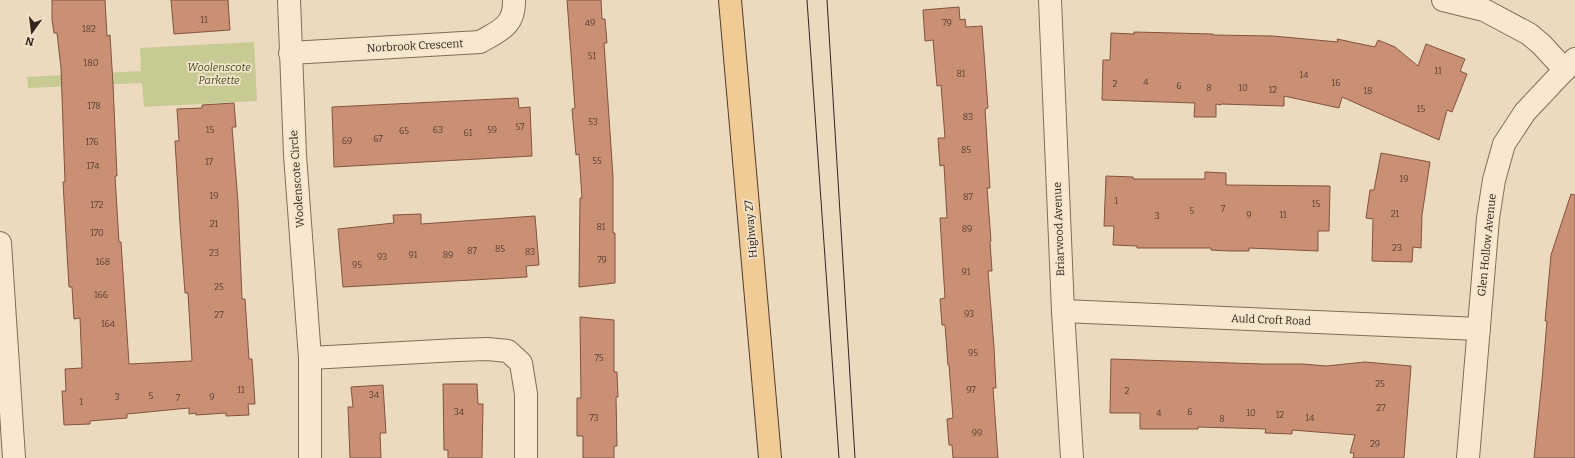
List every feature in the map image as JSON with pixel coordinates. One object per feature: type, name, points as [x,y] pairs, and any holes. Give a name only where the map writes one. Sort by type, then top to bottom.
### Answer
[{"type":"main road","name":"Highway 27","points":[[730,0],[770,458]]},
{"type":"street","name":"Woolenscote Circle","points":[[288,0],[296,155],[310,358],[310,458]]},
{"type":"street","name":"Norbrook Crescent","points":[[290,53],[480,42],[505,28],[514,9],[514,0]]},
{"type":"street","name":"Briarwood Avenue","points":[[1050,0],[1063,311],[1072,458]]},
{"type":"street","points":[[1443,0],[1484,10],[1529,34],[1570,64]]},
{"type":"street","name":"Glen Hollow Avenue","points":[[1468,458],[1488,218],[1494,180],[1504,144],[1525,112],[1570,64]]},
{"type":"street","points":[[0,243],[14,458]]},
{"type":"street","name":"Auld Croft Road","points":[[1063,311],[1479,329]]},
{"type":"street","points":[[310,358],[457,350],[487,349],[508,351],[521,363],[526,394],[526,458]]},
{"type":"green space","name":"Woolenscote Parkette","points":[[254,42],[257,101],[144,107],[142,83],[28,88],[27,77],[141,71],[140,48]]},
{"type":"building","points":[[52,0],[105,0],[107,36],[110,35],[117,176],[115,176],[129,364],[192,361],[188,293],[185,293],[175,141],[179,141],[177,109],[202,108],[202,105],[234,103],[236,127],[232,127],[238,202],[242,299],[245,299],[249,359],[252,359],[255,404],[248,404],[249,415],[226,416],[226,413],[196,415],[196,413],[189,414],[189,408],[127,414],[127,418],[90,421],[90,424],[64,425],[62,391],[66,391],[65,369],[82,368],[80,318],[74,319],[72,287],[69,287],[63,182],[65,182],[61,68],[57,33],[54,33],[52,20]]},
{"type":"building","points":[[171,0],[228,0],[230,30],[174,34]]},
{"type":"building","points":[[567,0],[601,0],[602,19],[605,19],[607,43],[604,43],[613,177],[615,283],[579,287],[580,198],[582,198],[579,154],[576,155],[572,109],[575,108]]},
{"type":"building","points":[[959,7],[960,20],[965,19],[966,27],[982,26],[988,108],[985,109],[990,188],[987,188],[992,271],[988,271],[994,347],[996,388],[993,388],[998,458],[953,458],[952,445],[949,445],[947,419],[953,418],[945,325],[942,325],[940,299],[945,298],[940,218],[947,218],[944,165],[940,166],[938,138],[945,138],[941,85],[937,86],[933,40],[925,41],[923,10]]},
{"type":"building","points":[[1134,32],[1273,36],[1338,42],[1337,39],[1375,47],[1378,40],[1395,47],[1418,66],[1426,44],[1465,59],[1460,71],[1467,74],[1452,112],[1447,110],[1439,140],[1342,97],[1339,108],[1284,96],[1284,106],[1216,104],[1216,117],[1194,117],[1195,103],[1102,100],[1103,60],[1110,60],[1111,33],[1134,34]]},
{"type":"building","points":[[518,98],[519,108],[530,107],[532,156],[334,167],[332,107]]},
{"type":"building","points":[[1381,153],[1430,162],[1422,215],[1421,248],[1413,247],[1412,262],[1372,261],[1373,219],[1366,218],[1370,190],[1374,190]]},
{"type":"building","points":[[1205,172],[1226,173],[1226,185],[1330,186],[1329,231],[1318,231],[1318,251],[1249,248],[1249,251],[1229,251],[1211,250],[1211,248],[1137,248],[1137,246],[1113,245],[1114,226],[1104,226],[1106,176],[1133,177],[1133,179],[1205,179]]},
{"type":"building","points":[[1571,194],[1575,195],[1575,458],[1534,458],[1547,321],[1545,321],[1551,255]]},
{"type":"building","points":[[421,214],[421,224],[535,216],[539,265],[526,266],[527,277],[343,287],[338,229],[394,223],[393,215]]},
{"type":"building","points":[[580,317],[614,320],[614,372],[617,372],[618,397],[616,397],[617,446],[614,446],[614,458],[583,458],[583,436],[577,436],[577,398],[581,398]]},
{"type":"building","points":[[1111,359],[1303,364],[1326,366],[1365,362],[1411,366],[1404,458],[1353,458],[1354,453],[1350,453],[1355,435],[1292,430],[1292,434],[1265,433],[1266,429],[1234,428],[1198,427],[1198,429],[1140,429],[1140,413],[1110,413]]},
{"type":"building","points":[[443,384],[477,384],[478,404],[483,404],[482,458],[448,458],[448,450],[444,450]]},
{"type":"building","points":[[383,385],[386,433],[380,433],[381,458],[350,458],[348,407],[353,407],[351,387]]},
{"type":"tram line","points":[[807,0],[839,458]]},
{"type":"tram line","points":[[827,0],[855,458]]}]
